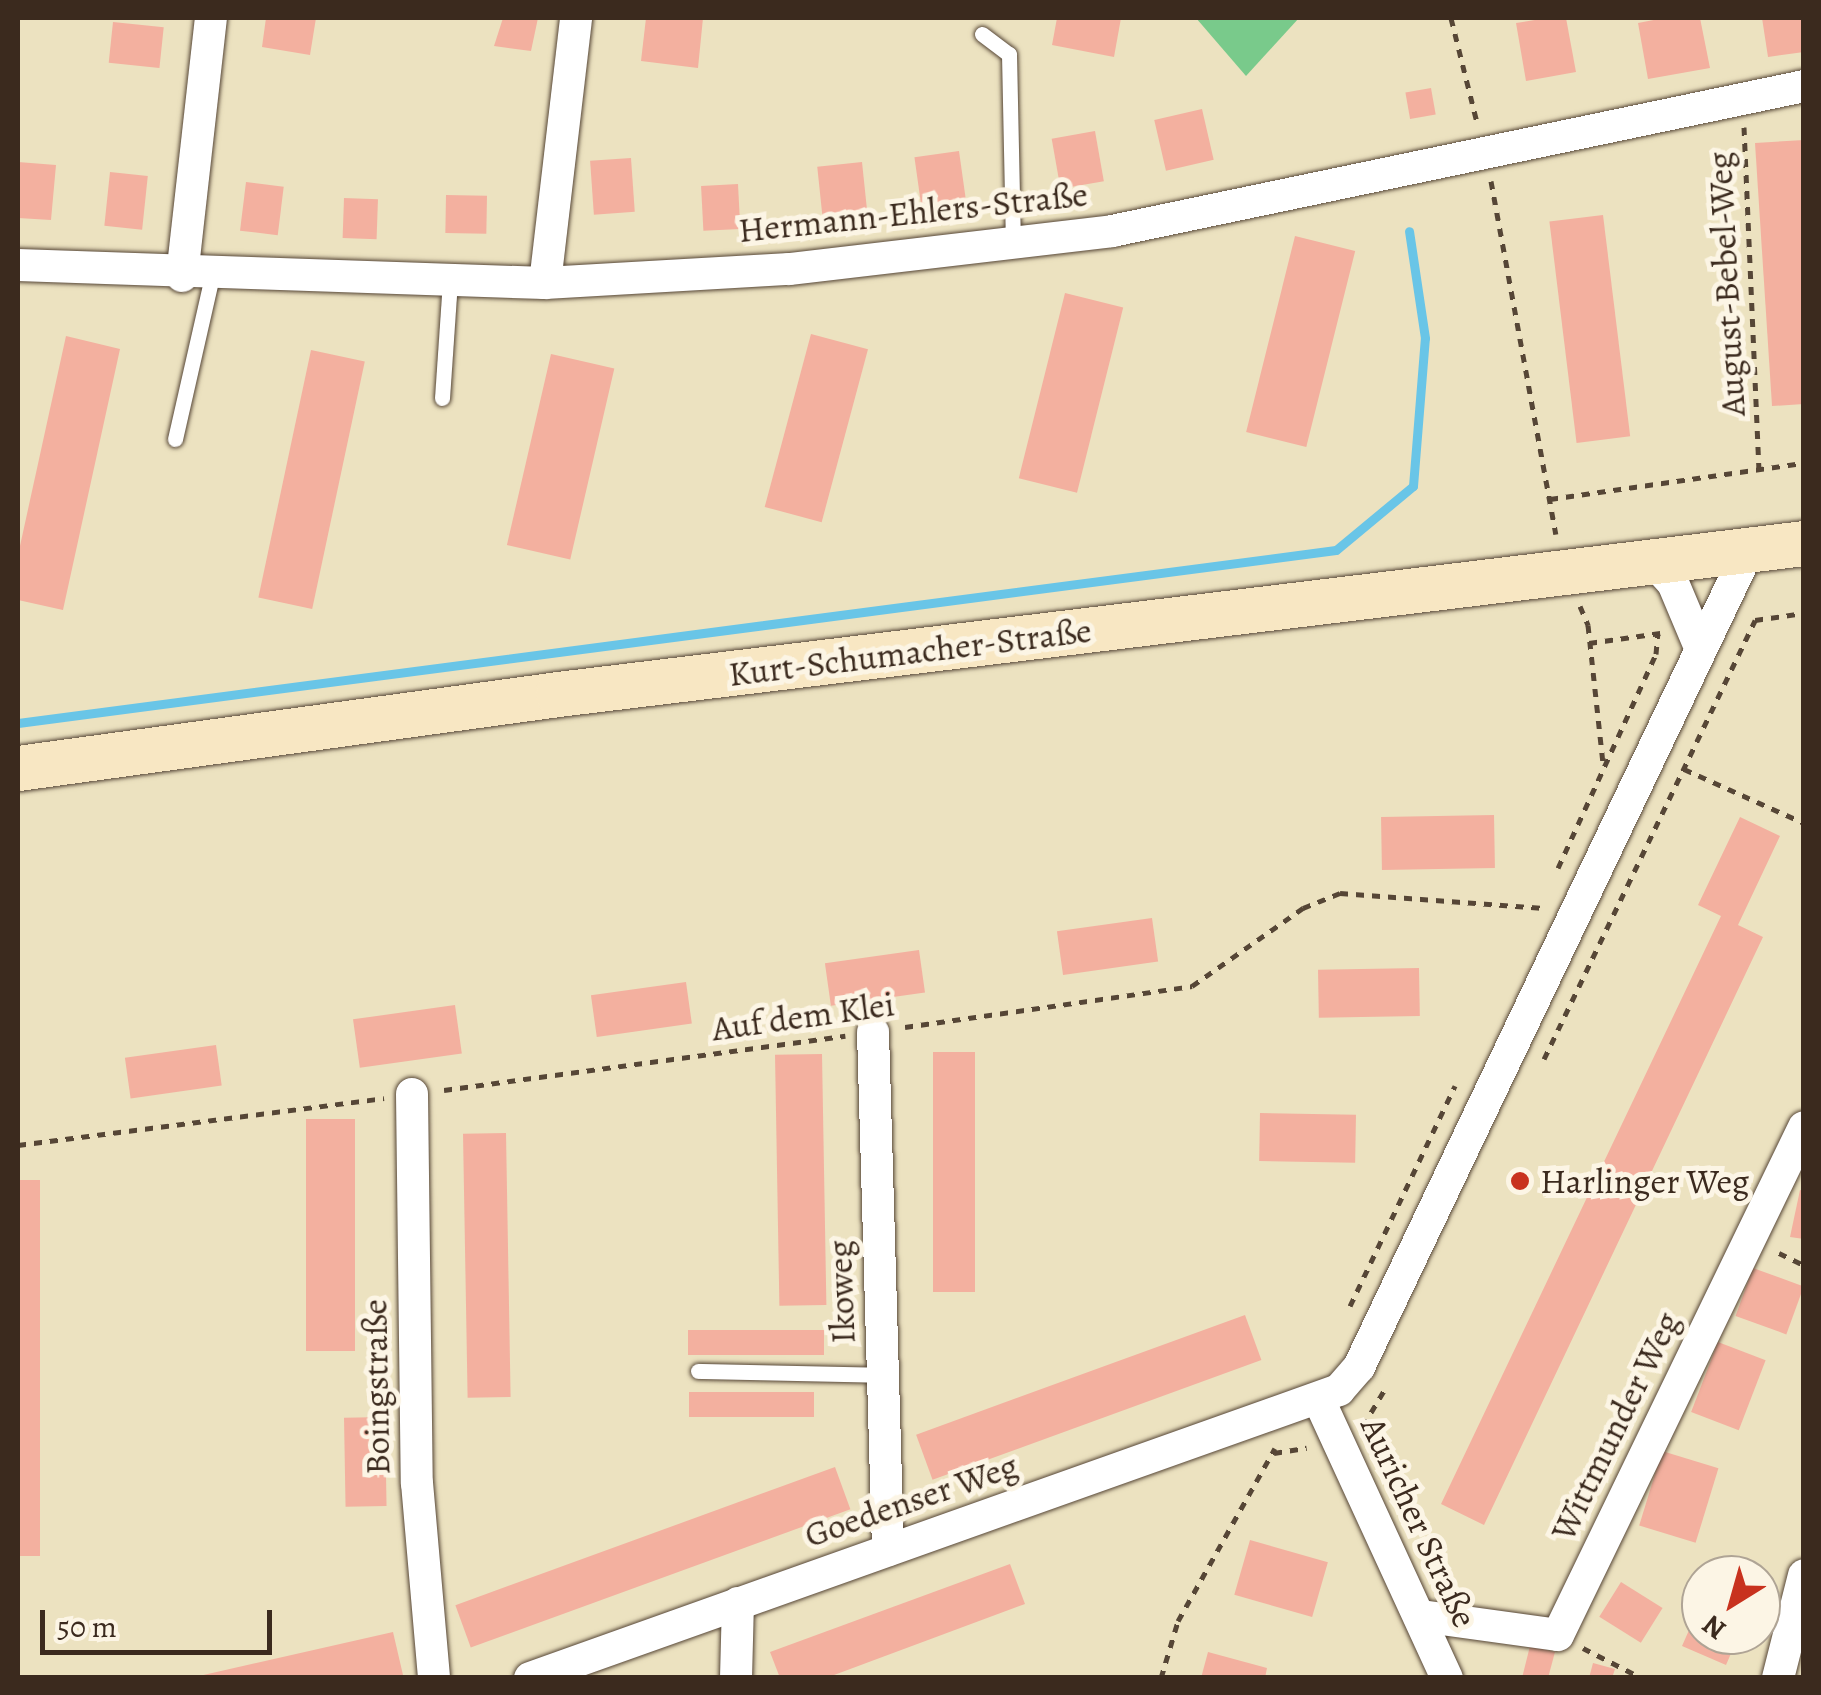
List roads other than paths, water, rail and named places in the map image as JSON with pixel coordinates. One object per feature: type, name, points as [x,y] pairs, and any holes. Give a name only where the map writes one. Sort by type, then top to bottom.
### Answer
[{"type":"street","points":[[197,276],[211,18]]},
{"type":"street","points":[[545,283],[576,18]]},
{"type":"street","name":"Hermann-Ehlers-Straße","points":[[18,266],[197,276],[545,283],[790,269],[1012,245],[1485,154],[1742,96],[1804,86]]},
{"type":"street","name":"Kurt-Schumacher-Straße","points":[[18,768],[558,694],[1804,543]]},
{"type":"street","points":[[1319,1400],[1359,1367],[1555,912],[1748,548]]},
{"type":"street","points":[[1653,562],[1673,583],[1699,646]]},
{"type":"street","name":"Ikoweg","points":[[873,1032],[888,1550]]},
{"type":"street","name":"Boingstraße","points":[[412,1094],[417,1483],[434,1678]]},
{"type":"street","name":"Wittmunder Weg","points":[[1421,1616],[1558,1635],[1804,1127]]},
{"type":"street","name":"Goedenser Weg","points":[[530,1678],[1319,1400]]},
{"type":"street","name":"Auricher Straße","points":[[1319,1400],[1448,1678]]},
{"type":"street","points":[[1778,1678],[1804,1575]]},
{"type":"street","points":[[736,1678],[738,1603]]},
{"type":"lane","points":[[982,34],[1009,54],[1012,245]]},
{"type":"lane","points":[[175,439],[197,276]]},
{"type":"lane","points":[[442,398],[450,281]]},
{"type":"lane","points":[[698,1371],[883,1374]]},
{"type":"waterway","points":[[18,723],[1336,550],[1413,486],[1425,338],[1409,231]]},
{"type":"place","name":"Harlinger Weg","points":[[1520,1181]]}]
